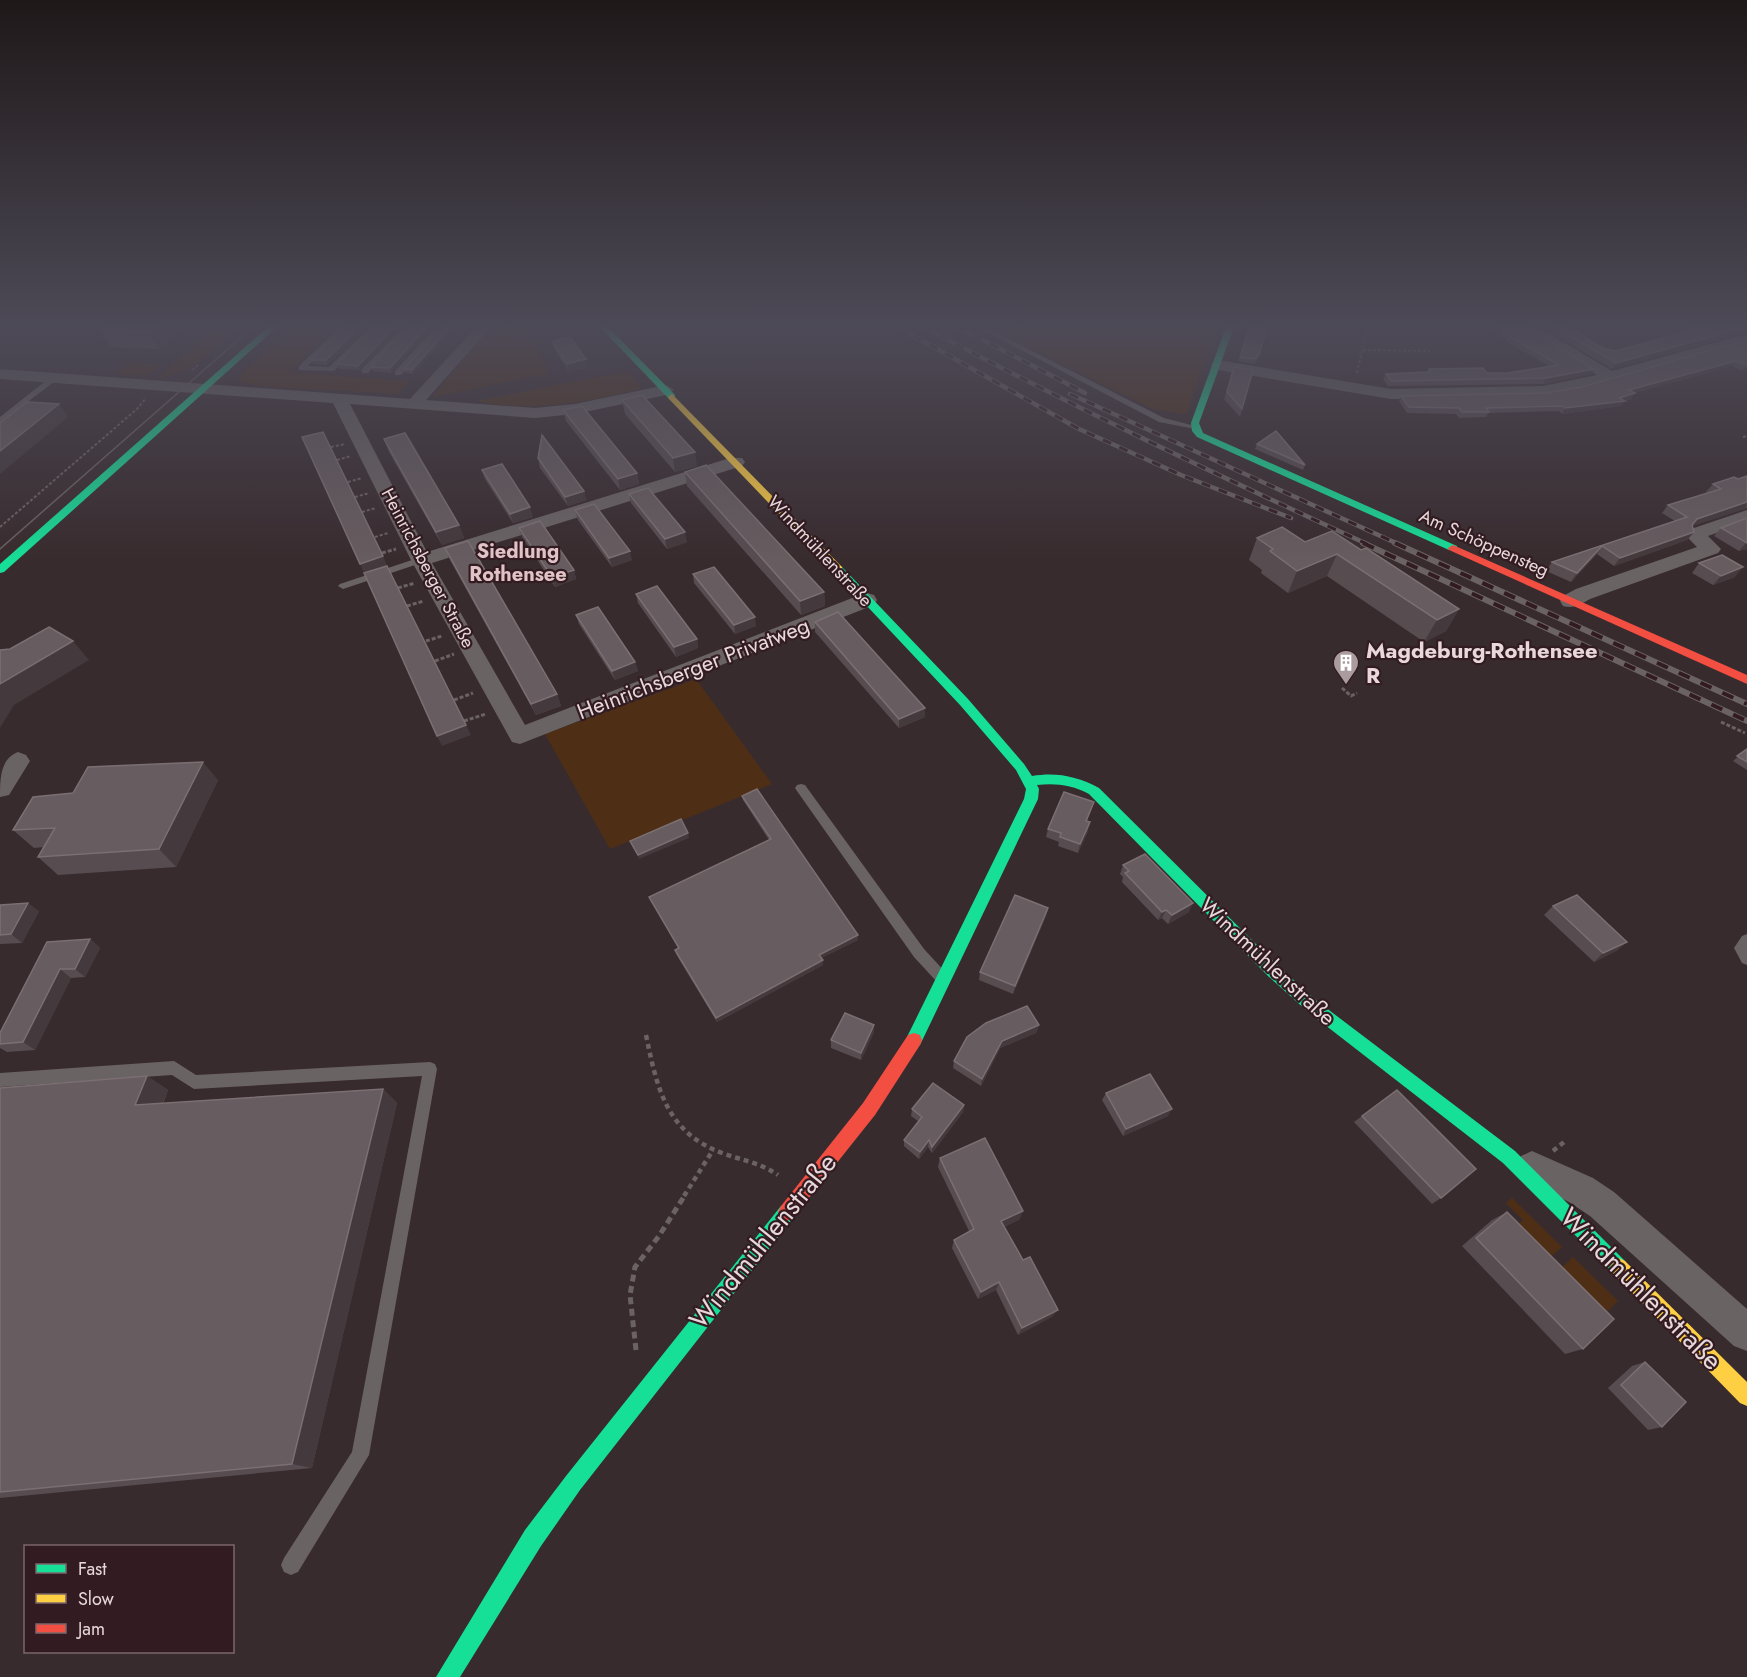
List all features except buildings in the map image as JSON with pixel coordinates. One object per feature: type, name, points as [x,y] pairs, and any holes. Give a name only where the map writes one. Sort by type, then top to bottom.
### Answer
[{"type":"street","points":[[0,570],[185,405]]},
{"type":"street","name":"Heinrichsberger Straße","points":[[342,405],[421,560],[520,736]]},
{"type":"street","points":[[436,405],[552,412],[587,405]]},
{"type":"street","name":"Windmühlenstraße","points":[[447,1677],[533,1538],[641,1395],[880,1094],[901,1064],[1031,799],[1033,789],[1029,781],[964,702],[681,405]]},
{"type":"street","points":[[1195,427],[1203,405]]},
{"type":"street","name":"Am Schöppensteg","points":[[1195,427],[1197,432],[1207,438],[1747,680]]},
{"type":"street","points":[[421,560],[736,462]]},
{"type":"street","points":[[1729,560],[1699,539],[1698,533],[1747,516]]},
{"type":"street","points":[[1570,601],[1583,594],[1711,549]]},
{"type":"street","name":"Heinrichsberger Privatweg","points":[[520,736],[867,600]]},
{"type":"street","points":[[0,788],[18,761]]},
{"type":"street","name":"Windmühlenstraße","points":[[1029,781],[1043,778],[1065,779],[1090,788],[1273,971],[1312,1006],[1509,1157],[1747,1396]]},
{"type":"street","name":"Windmühlenstraße","points":[[1509,1157],[1556,1177],[1602,1204],[1747,1333]]},
{"type":"lane","points":[[0,421],[20,405]]},
{"type":"lane","points":[[1133,405],[1162,420],[1195,427]]},
{"type":"lane","points":[[343,586],[421,560]]},
{"type":"lane","points":[[801,788],[919,953],[943,979]]},
{"type":"lane","points":[[1747,940],[1742,949],[1747,959]]},
{"type":"lane","points":[[0,1080],[174,1068],[194,1082],[430,1069],[360,1455],[291,1565]]},
{"type":"path","points":[[0,527],[139,405]]},
{"type":"path","points":[[331,447],[347,443]]},
{"type":"path","points":[[337,460],[354,455]]},
{"type":"path","points":[[348,482],[365,477]]},
{"type":"path","points":[[355,497],[372,492]]},
{"type":"path","points":[[362,512],[380,507]]},
{"type":"path","points":[[375,537],[392,532]]},
{"type":"path","points":[[382,553],[401,548]]},
{"type":"path","points":[[398,588],[418,582]]},
{"type":"path","points":[[407,606],[427,600]]},
{"type":"path","points":[[426,641],[445,635]]},
{"type":"path","points":[[435,661],[455,654]]},
{"type":"path","points":[[1342,688],[1351,696],[1357,693]]},
{"type":"path","points":[[454,700],[475,693]]},
{"type":"path","points":[[464,722],[486,714]]},
{"type":"path","points":[[1721,722],[1745,733]]},
{"type":"path","points":[[646,1035],[655,1077],[676,1122],[696,1142],[713,1150],[767,1167],[801,1194]]},
{"type":"path","points":[[641,1395],[642,1377],[634,1339],[630,1295],[635,1267],[671,1218],[713,1150]]},
{"type":"shaded area","points":[[1145,405],[1190,405],[1187,413],[1183,414],[1152,409]]},
{"type":"shaded area","points":[[696,679],[772,784],[610,849],[545,734]]},
{"type":"shaded area","points":[[1512,1198],[1562,1247],[1540,1266],[1507,1234],[1523,1220],[1506,1203]]},
{"type":"shaded area","points":[[1573,1257],[1618,1301],[1596,1323],[1551,1278]]},
{"type":"tram line","points":[[0,549],[164,405]]},
{"type":"railway","points":[[1037,405],[1079,429],[1181,475],[1291,518]]},
{"type":"railway","points":[[1076,405],[1367,544]]},
{"type":"railway","points":[[1095,405],[1398,544]]},
{"type":"railway","points":[[1363,543],[1747,721]]},
{"type":"railway","points":[[1395,543],[1747,704]]},
{"type":"traffic: fast","points":[[0,570],[185,405]]},
{"type":"traffic: fast","points":[[1201,405],[1195,423],[1196,431],[1200,435],[1453,548]]},
{"type":"traffic: fast","points":[[838,569],[964,702],[1020,767],[1033,789],[1031,799],[914,1040]]},
{"type":"traffic: fast","points":[[1029,781],[1063,780],[1079,783],[1094,791],[1273,971],[1312,1006],[1509,1157],[1619,1267]]},
{"type":"traffic: fast","points":[[447,1677],[533,1538],[573,1483],[787,1212]]},
{"type":"traffic: slow","points":[[680,405],[838,569]]},
{"type":"traffic: slow","points":[[1619,1267],[1747,1396]]},
{"type":"traffic: jam","points":[[1453,548],[1747,680]]},
{"type":"traffic: jam","points":[[787,1212],[869,1109],[914,1040]]},
{"type":"place","name":"Magdeburg-Rothensee R","points":[[1346,686]]},
{"type":"district","name":"Siedlung Rothensee","points":[[518,562]]}]
